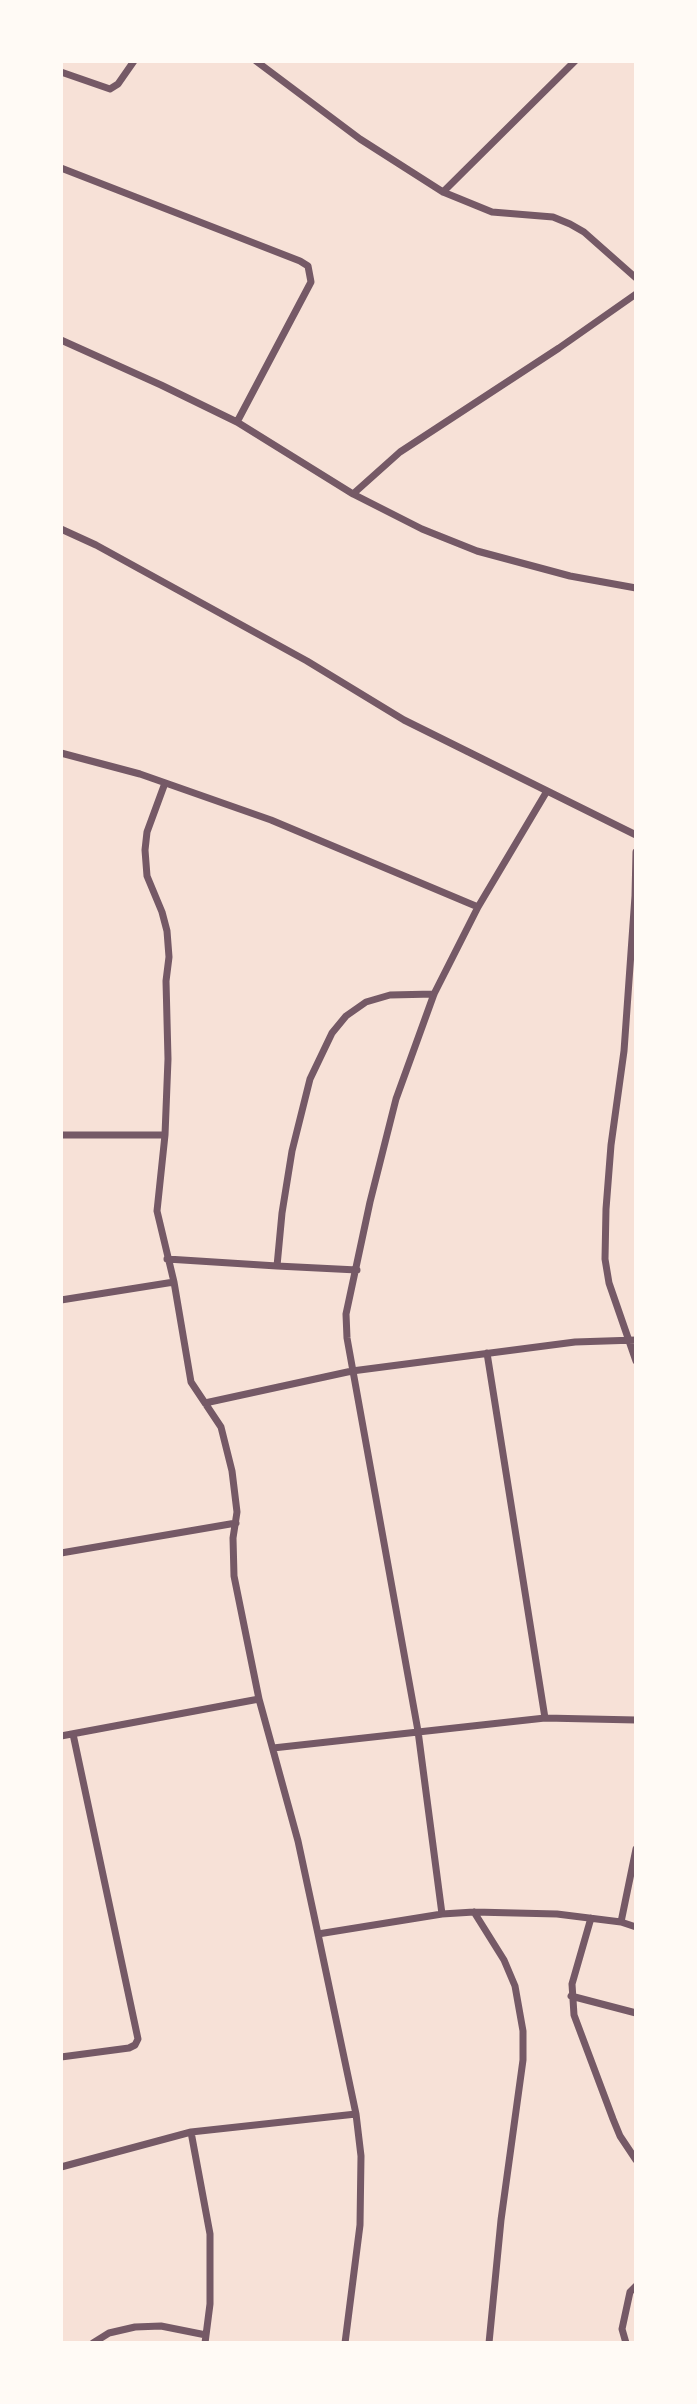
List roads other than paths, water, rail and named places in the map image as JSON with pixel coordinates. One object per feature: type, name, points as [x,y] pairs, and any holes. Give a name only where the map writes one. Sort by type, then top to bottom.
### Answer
[{"type":"street","points":[[61,72],[110,89],[118,84],[134,61]]},
{"type":"street","points":[[256,61],[360,139],[443,192],[492,212],[553,218],[570,224],[584,232],[636,278]]},
{"type":"street","points":[[443,192],[575,61]]},
{"type":"street","points":[[61,168],[308,266],[311,282],[237,422]]},
{"type":"street","points":[[353,494],[400,452],[636,294]]},
{"type":"street","points":[[61,340],[150,379],[237,422],[353,494],[422,529],[477,551],[570,576],[636,588]]},
{"type":"street","points":[[61,529],[96,545],[307,661],[404,720],[636,835]]},
{"type":"street","points":[[61,753],[92,759],[271,820],[478,907]]},
{"type":"street","points":[[165,783],[147,832],[145,850],[150,888],[162,912],[167,931],[169,957],[166,981],[168,1059],[165,1135],[157,1202],[159,1224],[174,1282],[191,1382],[225,1436],[234,1482],[234,1576],[259,1699],[298,1841],[356,2114],[362,2186],[360,2225],[345,2343]]},
{"type":"street","points":[[442,1914],[418,1731],[352,1371],[346,1327],[348,1303],[396,1099],[434,994],[478,907],[547,791]]},
{"type":"street","points":[[636,852],[632,997],[609,1171],[605,1259],[610,1283],[633,1339],[636,1361]]},
{"type":"street","points":[[277,1266],[292,1151],[310,1079],[332,1033],[346,1016],[366,1002],[390,995],[434,994]]},
{"type":"street","points":[[61,1135],[165,1135]]},
{"type":"street","points":[[167,1259],[356,1270]]},
{"type":"street","points":[[61,1300],[174,1282]]},
{"type":"street","points":[[205,1403],[352,1371],[575,1342],[633,1339]]},
{"type":"street","points":[[487,1353],[545,1718]]},
{"type":"street","points":[[61,1553],[236,1523]]},
{"type":"street","points":[[61,1735],[259,1699]]},
{"type":"street","points":[[273,1748],[545,1718],[636,1720]]},
{"type":"street","points":[[61,2057],[129,2048],[135,2045],[138,2039],[73,1734]]},
{"type":"street","points":[[621,1922],[636,1849]]},
{"type":"street","points":[[318,1934],[442,1914],[474,1912],[591,1918],[636,1927]]},
{"type":"street","points":[[474,1912],[504,1960],[515,1986],[523,2031],[523,2060],[501,2220],[489,2343]]},
{"type":"street","points":[[591,1918],[575,1969],[571,1996],[574,2015],[612,2119],[636,2160]]},
{"type":"street","points":[[571,1996],[636,2012]]},
{"type":"street","points":[[61,2167],[191,2132],[356,2114]]},
{"type":"street","points":[[93,2343],[109,2333],[135,2327],[161,2326],[205,2339],[210,2304],[210,2234],[191,2132]]},
{"type":"street","points":[[626,2343],[622,2329],[630,2292],[636,2286]]}]
